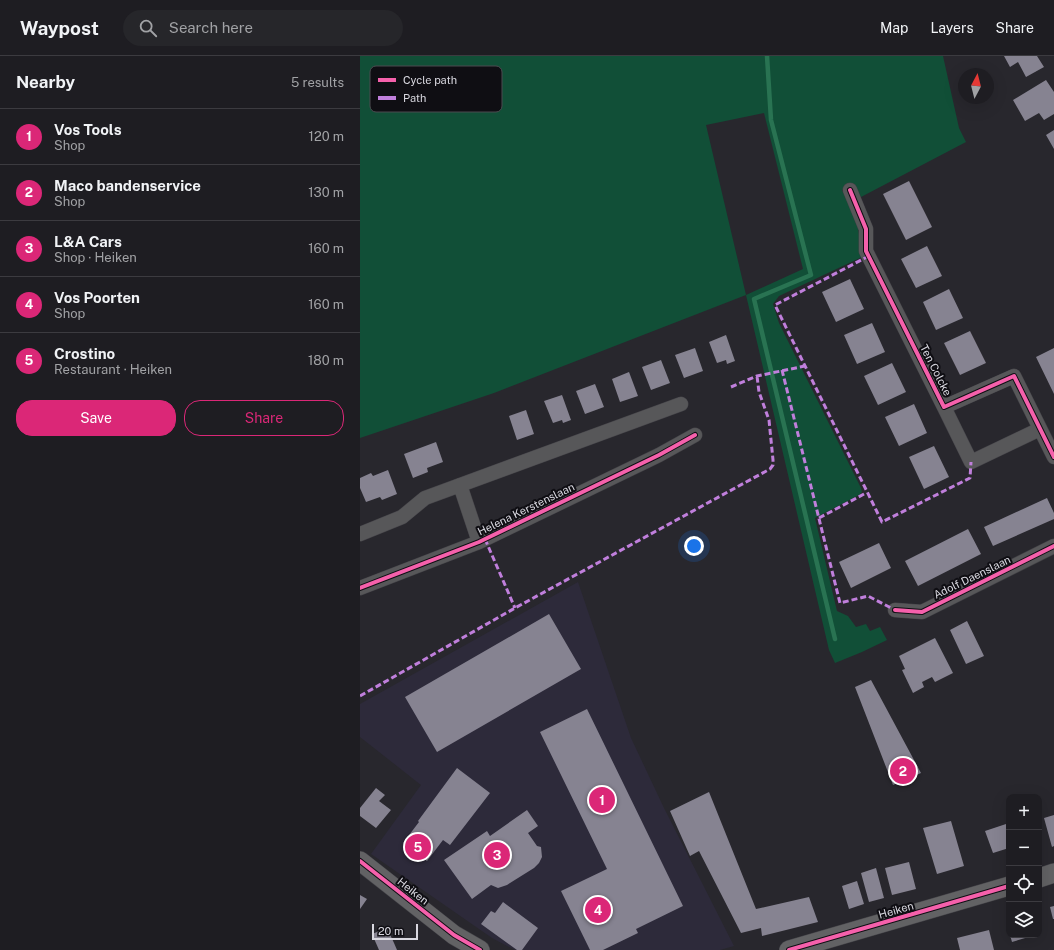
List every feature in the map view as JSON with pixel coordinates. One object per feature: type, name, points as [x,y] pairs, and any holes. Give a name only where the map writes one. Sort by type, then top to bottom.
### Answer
[{"type":"main road","name":"Heiken","points":[[360,861],[458,942],[480,950]]},
{"type":"main road","points":[[1042,877],[1054,873]]},
{"type":"main road","name":"Heiken","points":[[794,949],[1006,887]]},
{"type":"street","name":"Ten Colcke","points":[[850,190],[866,228],[866,251],[971,462],[1040,429]]},
{"type":"street","name":"Ten Colcke","points":[[944,407],[1014,376],[1054,457]]},
{"type":"street","points":[[360,534],[402,517],[425,498],[681,404]]},
{"type":"street","name":"Helena Kerstenslaan","points":[[360,588],[479,542],[659,455],[695,435]]},
{"type":"street","name":"Helena Kerstenslaan","points":[[460,485],[479,542]]},
{"type":"street","name":"Adolf Daenslaan","points":[[895,610],[922,612],[1054,546]]},
{"type":"shaded area","points":[[578,582],[631,738],[664,808],[734,946],[720,950],[515,950],[492,938],[371,854],[421,785],[360,737],[360,704]]},
{"type":"green space","points":[[360,56],[943,56],[959,128],[966,142],[861,197],[854,185],[842,190],[857,220],[862,257],[779,296],[773,304],[779,323],[862,492],[815,518],[837,611],[848,616],[856,627],[866,624],[870,631],[880,627],[887,640],[835,663],[829,650],[746,295],[494,393],[360,438]],"holes":[[[764,113],[803,269],[746,295],[706,125]]]},
{"type":"building","points":[[1004,56],[1037,56],[1044,67],[1026,77],[1018,62],[1010,67]]},
{"type":"building","points":[[1046,80],[1054,92],[1054,114],[1044,120],[1039,113],[1025,121],[1013,100]]},
{"type":"building","points":[[1054,130],[1054,149],[1046,135]]},
{"type":"building","points":[[909,181],[932,227],[906,240],[883,194]]},
{"type":"building","points":[[927,246],[942,276],[916,288],[901,259]]},
{"type":"building","points":[[850,279],[864,309],[836,322],[822,292]]},
{"type":"building","points":[[949,289],[963,318],[936,330],[923,302]]},
{"type":"building","points":[[872,323],[885,352],[857,364],[844,335]]},
{"type":"building","points":[[970,331],[986,363],[960,375],[944,343]]},
{"type":"building","points":[[726,335],[735,361],[727,364],[726,360],[717,363],[709,342]]},
{"type":"building","points":[[695,348],[703,371],[684,378],[675,355]]},
{"type":"building","points":[[1054,348],[1054,394],[1036,357]]},
{"type":"building","points":[[661,360],[670,383],[651,390],[642,367]]},
{"type":"building","points":[[892,363],[906,392],[878,405],[864,376]]},
{"type":"building","points":[[629,372],[638,396],[620,402],[612,379]]},
{"type":"building","points":[[595,384],[604,407],[585,414],[576,391]]},
{"type":"building","points":[[562,395],[571,420],[563,423],[562,420],[553,423],[544,401]]},
{"type":"building","points":[[914,404],[927,433],[899,446],[885,417]]},
{"type":"building","points":[[526,410],[534,434],[517,440],[509,416]]},
{"type":"building","points":[[436,442],[443,462],[427,468],[428,472],[413,478],[404,454]]},
{"type":"building","points":[[934,446],[949,477],[924,489],[909,457]]},
{"type":"building","points":[[388,470],[397,494],[382,500],[380,497],[366,502],[360,488],[360,478],[371,473],[373,476]]},
{"type":"building","points":[[1047,498],[1054,513],[1054,519],[993,546],[984,527]]},
{"type":"building","points":[[968,529],[981,554],[918,586],[905,561]]},
{"type":"building","points":[[879,543],[891,568],[851,588],[839,562]]},
{"type":"building","points":[[549,614],[581,669],[437,752],[405,697]]},
{"type":"building","points":[[967,621],[984,656],[966,664],[950,630]]},
{"type":"building","points":[[935,638],[953,673],[935,682],[932,677],[922,682],[924,687],[913,693],[902,670],[905,669],[899,656]]},
{"type":"building","points":[[871,680],[921,773],[893,785],[855,687]]},
{"type":"building","points":[[587,709],[683,906],[636,929],[638,933],[603,950],[590,950],[561,891],[607,869],[540,732]]},
{"type":"building","points":[[457,768],[490,793],[450,845],[443,840],[427,861],[403,843]]},
{"type":"building","points":[[376,788],[385,795],[379,801],[391,810],[376,828],[360,816],[360,808]]},
{"type":"building","points":[[709,792],[756,909],[809,897],[818,922],[762,936],[761,928],[741,933],[699,851],[690,856],[670,811]]},
{"type":"building","points":[[527,810],[538,826],[528,833],[537,846],[541,847],[542,857],[539,863],[534,868],[507,885],[498,888],[491,885],[472,899],[444,860],[487,831],[490,836]]},
{"type":"building","points":[[1054,815],[1054,846],[1052,847],[1044,818]]},
{"type":"building","points":[[951,821],[964,866],[937,874],[923,828]]},
{"type":"building","points":[[1006,824],[1006,849],[993,853],[985,831]]},
{"type":"building","points":[[909,862],[916,889],[892,895],[885,868]]},
{"type":"building","points":[[876,868],[884,898],[869,902],[861,873]]},
{"type":"building","points":[[857,881],[864,904],[849,909],[842,886]]},
{"type":"building","points":[[360,895],[367,899],[360,909]]},
{"type":"building","points":[[503,902],[538,928],[522,950],[517,950],[481,924],[491,911],[495,913]]},
{"type":"building","points":[[1054,906],[1054,919],[1053,919],[1050,907]]},
{"type":"building","points":[[387,928],[397,950],[379,950],[372,934]]},
{"type":"building","points":[[989,930],[994,950],[960,950],[957,938]]},
{"type":"building","points":[[1011,938],[1025,938],[1012,942]]},
{"type":"waterway","points":[[767,56],[771,120],[811,275],[754,299],[835,639]]},
{"type":"marked path","points":[[869,256],[775,305],[882,522],[970,478],[971,462]]},
{"type":"marked path","points":[[731,387],[757,376],[805,366]]},
{"type":"marked path","points":[[782,370],[840,603],[868,596],[895,610]]},
{"type":"marked path","points":[[360,696],[515,608],[770,469],[773,465],[773,460],[769,420],[759,392],[757,376]]},
{"type":"marked path","points":[[819,518],[866,493]]},
{"type":"marked path","points":[[485,539],[515,608]]},
{"type":"cycle path","points":[[850,190],[866,229],[866,251],[944,407],[1014,376],[1054,457]]},
{"type":"cycle path","points":[[360,588],[479,542],[659,455],[695,435]]},
{"type":"cycle path","points":[[895,610],[922,612],[1054,546]]},
{"type":"cycle path","points":[[360,861],[454,935],[480,950]]},
{"type":"cycle path","points":[[789,950],[1006,887]]},
{"type":"place","name":"Maco bandenservice","points":[[903,771]]},
{"type":"place","name":"Vos Tools","points":[[602,800]]},
{"type":"place","name":"Crostino","points":[[418,847]]},
{"type":"place","name":"L&A Cars","points":[[497,855]]},
{"type":"place","name":"Vos Poorten","points":[[598,910]]}]
